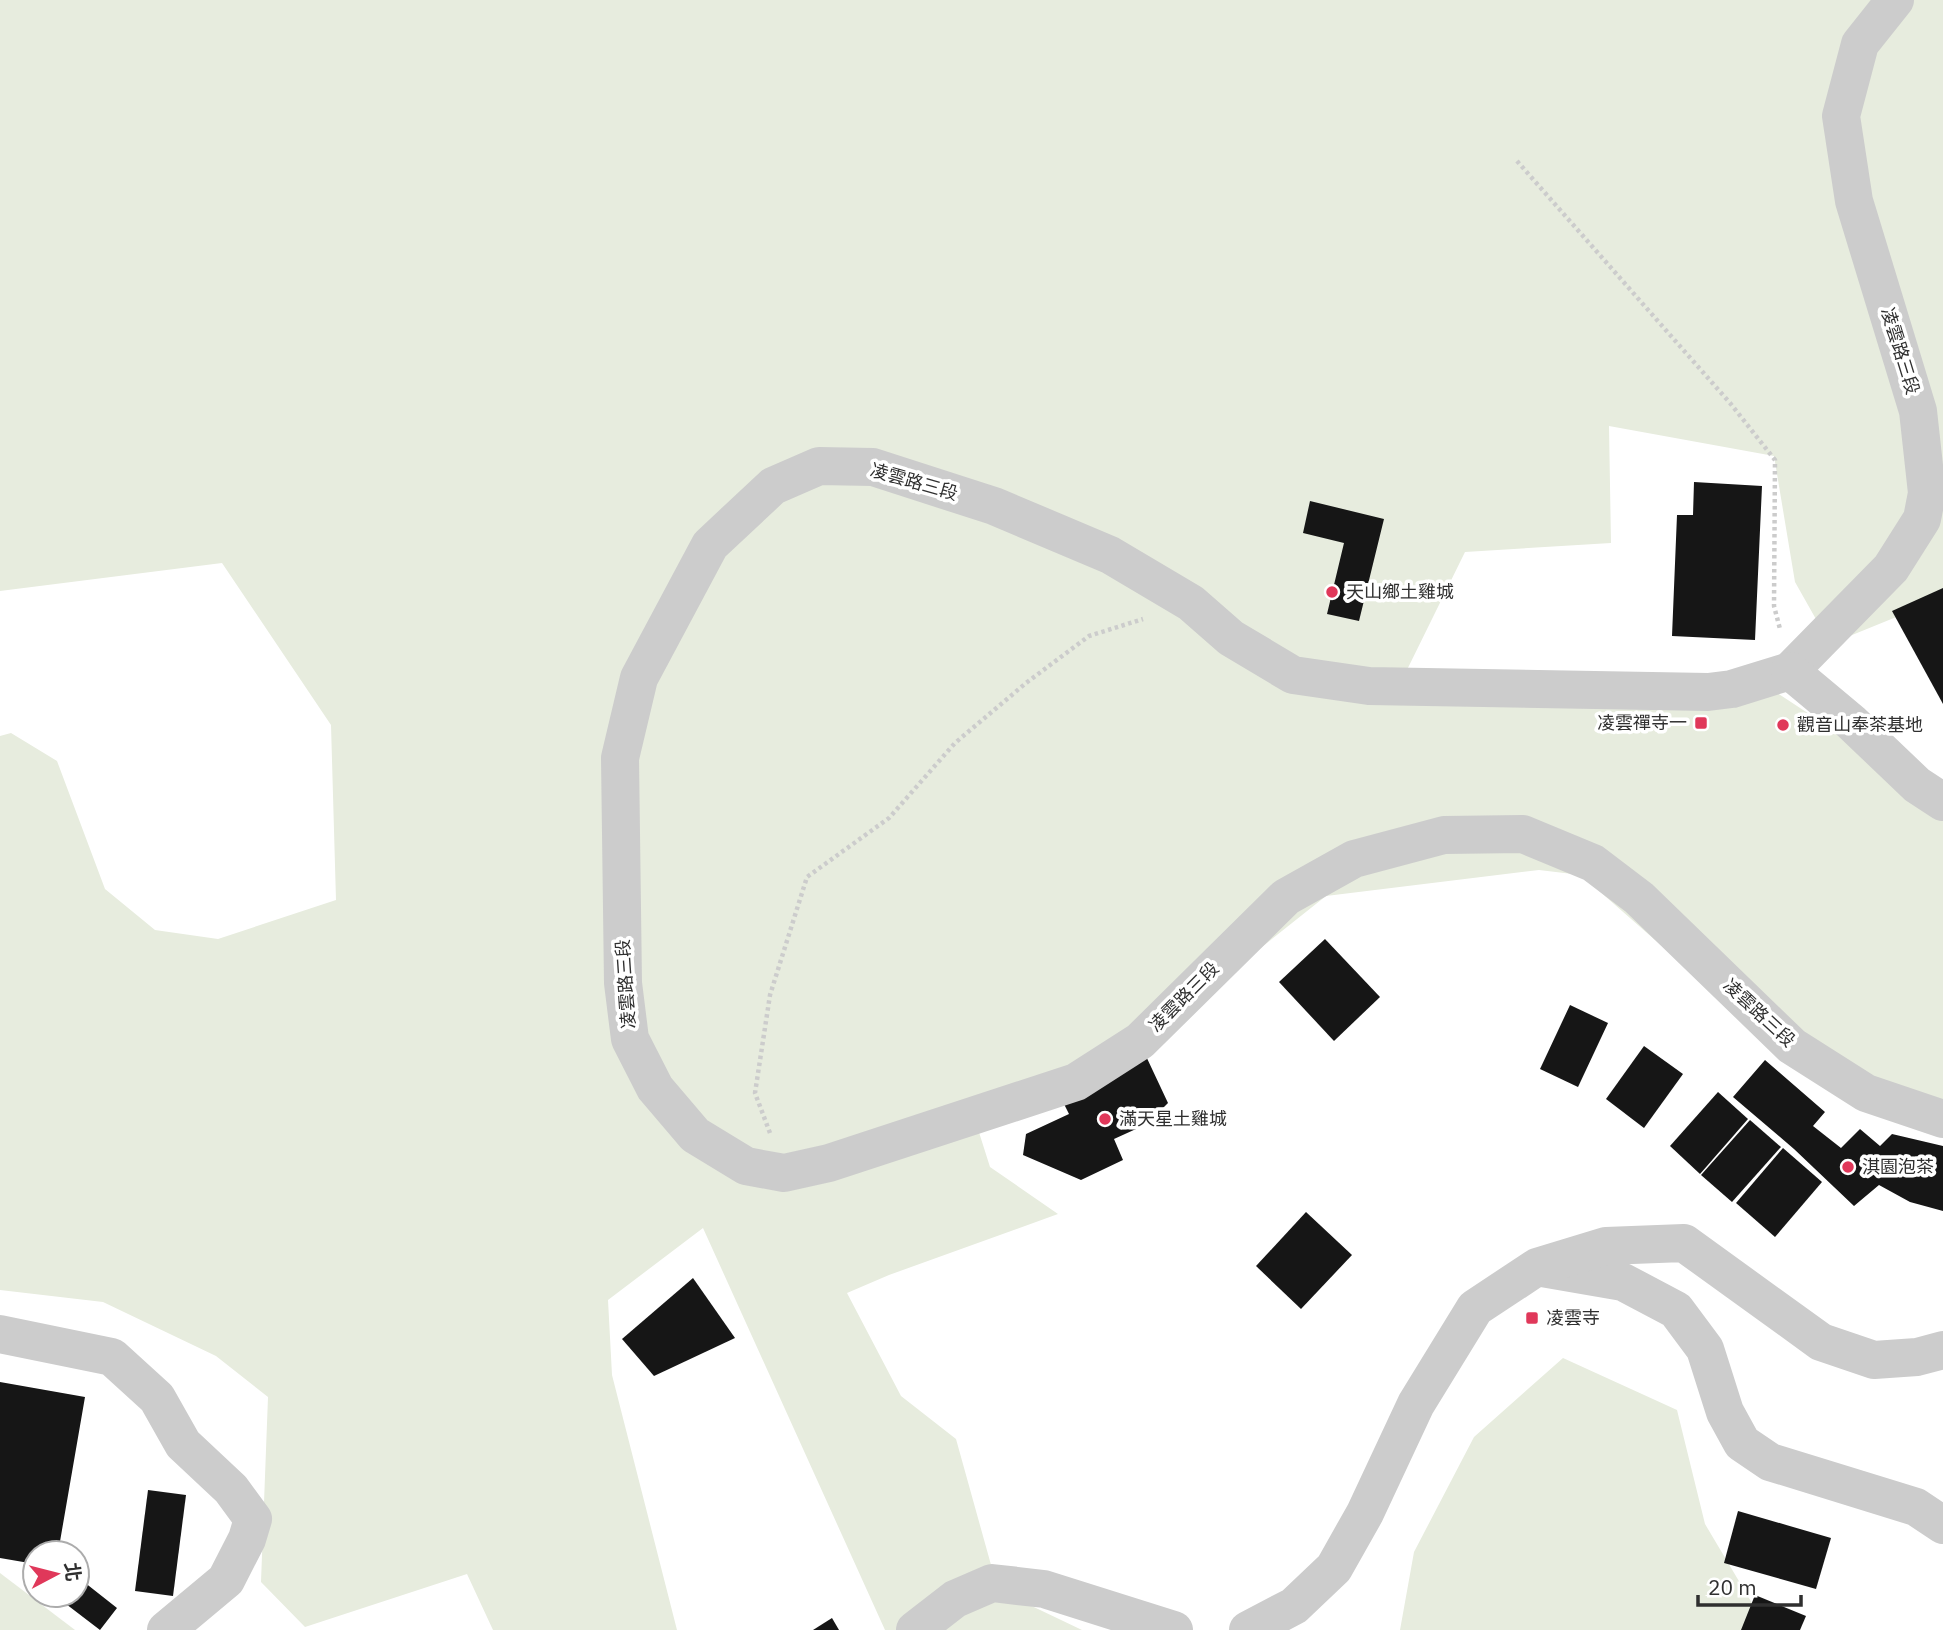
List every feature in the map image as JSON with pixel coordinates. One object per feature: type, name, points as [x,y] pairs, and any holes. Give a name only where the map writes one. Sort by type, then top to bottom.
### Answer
[{"type":"street","name":"凌雲路三段","points":[[1895,0],[1860,44],[1841,116],[1854,201],[1918,411],[1927,493],[1922,519],[1891,568],[1790,671],[1732,689],[1707,692],[1369,686],[1293,675],[1231,638],[1191,603],[1110,555],[994,506],[873,467],[819,466],[773,486],[710,545],[639,678],[620,758],[623,983],[630,1039],[654,1088],[695,1135],[746,1166],[784,1173],[830,1163],[1076,1082],[1140,1041],[1286,897],[1354,859],[1444,835],[1523,834],[1593,863],[1639,898],[1793,1046],[1866,1093],[1943,1119]]},
{"type":"street","points":[[1790,671],[1851,722],[1917,785],[1943,802]]},
{"type":"street","points":[[1248,1630],[1294,1606],[1335,1568],[1365,1513],[1416,1404],[1475,1308],[1537,1268],[1606,1246],[1684,1243],[1821,1342],[1874,1360],[1917,1357],[1943,1350]]},
{"type":"street","points":[[1537,1268],[1623,1282],[1676,1310],[1705,1349],[1725,1412],[1742,1443],[1770,1462],[1916,1507],[1943,1525]]},
{"type":"street","points":[[0,1334],[112,1357],[156,1398],[183,1444],[231,1489],[253,1519],[247,1539],[226,1580],[166,1630]]},
{"type":"street","points":[[915,1630],[955,1599],[992,1583],[1044,1589],[1174,1630]]},
{"type":"path","points":[[1517,161],[1730,403],[1775,460],[1774,606],[1790,671]]},
{"type":"path","points":[[784,1173],[755,1093],[769,995],[807,877],[890,818],[955,743],[1026,683],[1089,636],[1191,603]]},
{"type":"shaded area","points":[[0,0],[1943,0],[1943,598],[1830,644],[1795,582],[1774,456],[1609,426],[1611,543],[1465,552],[1402,680],[1750,675],[1943,802],[1943,1126],[1754,1027],[1581,875],[1539,870],[1326,896],[1156,1031],[977,1126],[990,1167],[1058,1214],[889,1275],[847,1293],[901,1396],[956,1439],[998,1590],[1082,1630],[885,1630],[703,1228],[608,1300],[612,1375],[677,1630],[493,1630],[467,1574],[305,1627],[261,1582],[268,1397],[216,1356],[103,1302],[0,1290],[0,736],[11,733],[57,761],[105,889],[155,930],[218,939],[336,900],[331,725],[222,563],[0,591]]},
{"type":"shaded area","points":[[1563,1358],[1677,1410],[1705,1524],[1768,1630],[1400,1630],[1414,1552],[1474,1437]]},
{"type":"shaded area","points":[[0,1573],[21,1589],[21,1609],[47,1609],[75,1630],[0,1630]]},
{"type":"building","points":[[1694,482],[1762,486],[1755,640],[1672,636],[1677,515],[1693,515]]},
{"type":"building","points":[[1310,501],[1384,519],[1359,621],[1327,614],[1344,543],[1303,533]]},
{"type":"building","points":[[1943,588],[1943,704],[1892,611]]},
{"type":"building","points":[[1325,939],[1380,997],[1334,1041],[1279,982]]},
{"type":"building","points":[[1570,1005],[1608,1023],[1578,1087],[1540,1069]]},
{"type":"building","points":[[1644,1046],[1683,1074],[1644,1128],[1606,1099]]},
{"type":"building","name":"滿天星土雞城","points":[[1145,1054],[1168,1103],[1147,1124],[1114,1139],[1123,1160],[1081,1180],[1023,1155],[1026,1134],[1069,1114],[1060,1096]]},
{"type":"building","points":[[1765,1060],[1825,1112],[1813,1126],[1841,1148],[1860,1129],[1880,1146],[1892,1134],[1943,1146],[1943,1211],[1910,1202],[1879,1185],[1854,1206],[1794,1149],[1733,1097]]},
{"type":"building","points":[[1718,1092],[1748,1119],[1700,1174],[1670,1146]]},
{"type":"building","points":[[1750,1120],[1781,1147],[1732,1202],[1701,1175]]},
{"type":"building","points":[[1783,1148],[1822,1182],[1775,1237],[1736,1203]]},
{"type":"building","points":[[1306,1212],[1352,1255],[1301,1309],[1256,1266]]},
{"type":"building","points":[[693,1278],[735,1338],[654,1376],[622,1339]]},
{"type":"building","points":[[0,1382],[85,1397],[60,1539],[21,1539],[21,1562],[0,1558]]},
{"type":"building","points":[[148,1490],[186,1495],[173,1596],[135,1591]]},
{"type":"building","points":[[1738,1511],[1831,1538],[1816,1589],[1724,1563]]},
{"type":"building","points":[[91,1588],[117,1608],[100,1630],[73,1609],[91,1609]]},
{"type":"building","points":[[1755,1595],[1806,1616],[1800,1630],[1741,1630]]},
{"type":"building","points":[[832,1618],[839,1630],[813,1630]]},
{"type":"place","name":"天山鄉土雞城","points":[[1332,592]]},
{"type":"place","name":"凌雲禪寺一","points":[[1701,723]]},
{"type":"place","name":"觀音山奉茶基地","points":[[1783,725]]},
{"type":"place","name":"滿天星土雞城","points":[[1105,1119]]},
{"type":"place","name":"淇園泡茶","points":[[1848,1167]]},
{"type":"place","name":"凌雲寺","points":[[1532,1318]]}]
